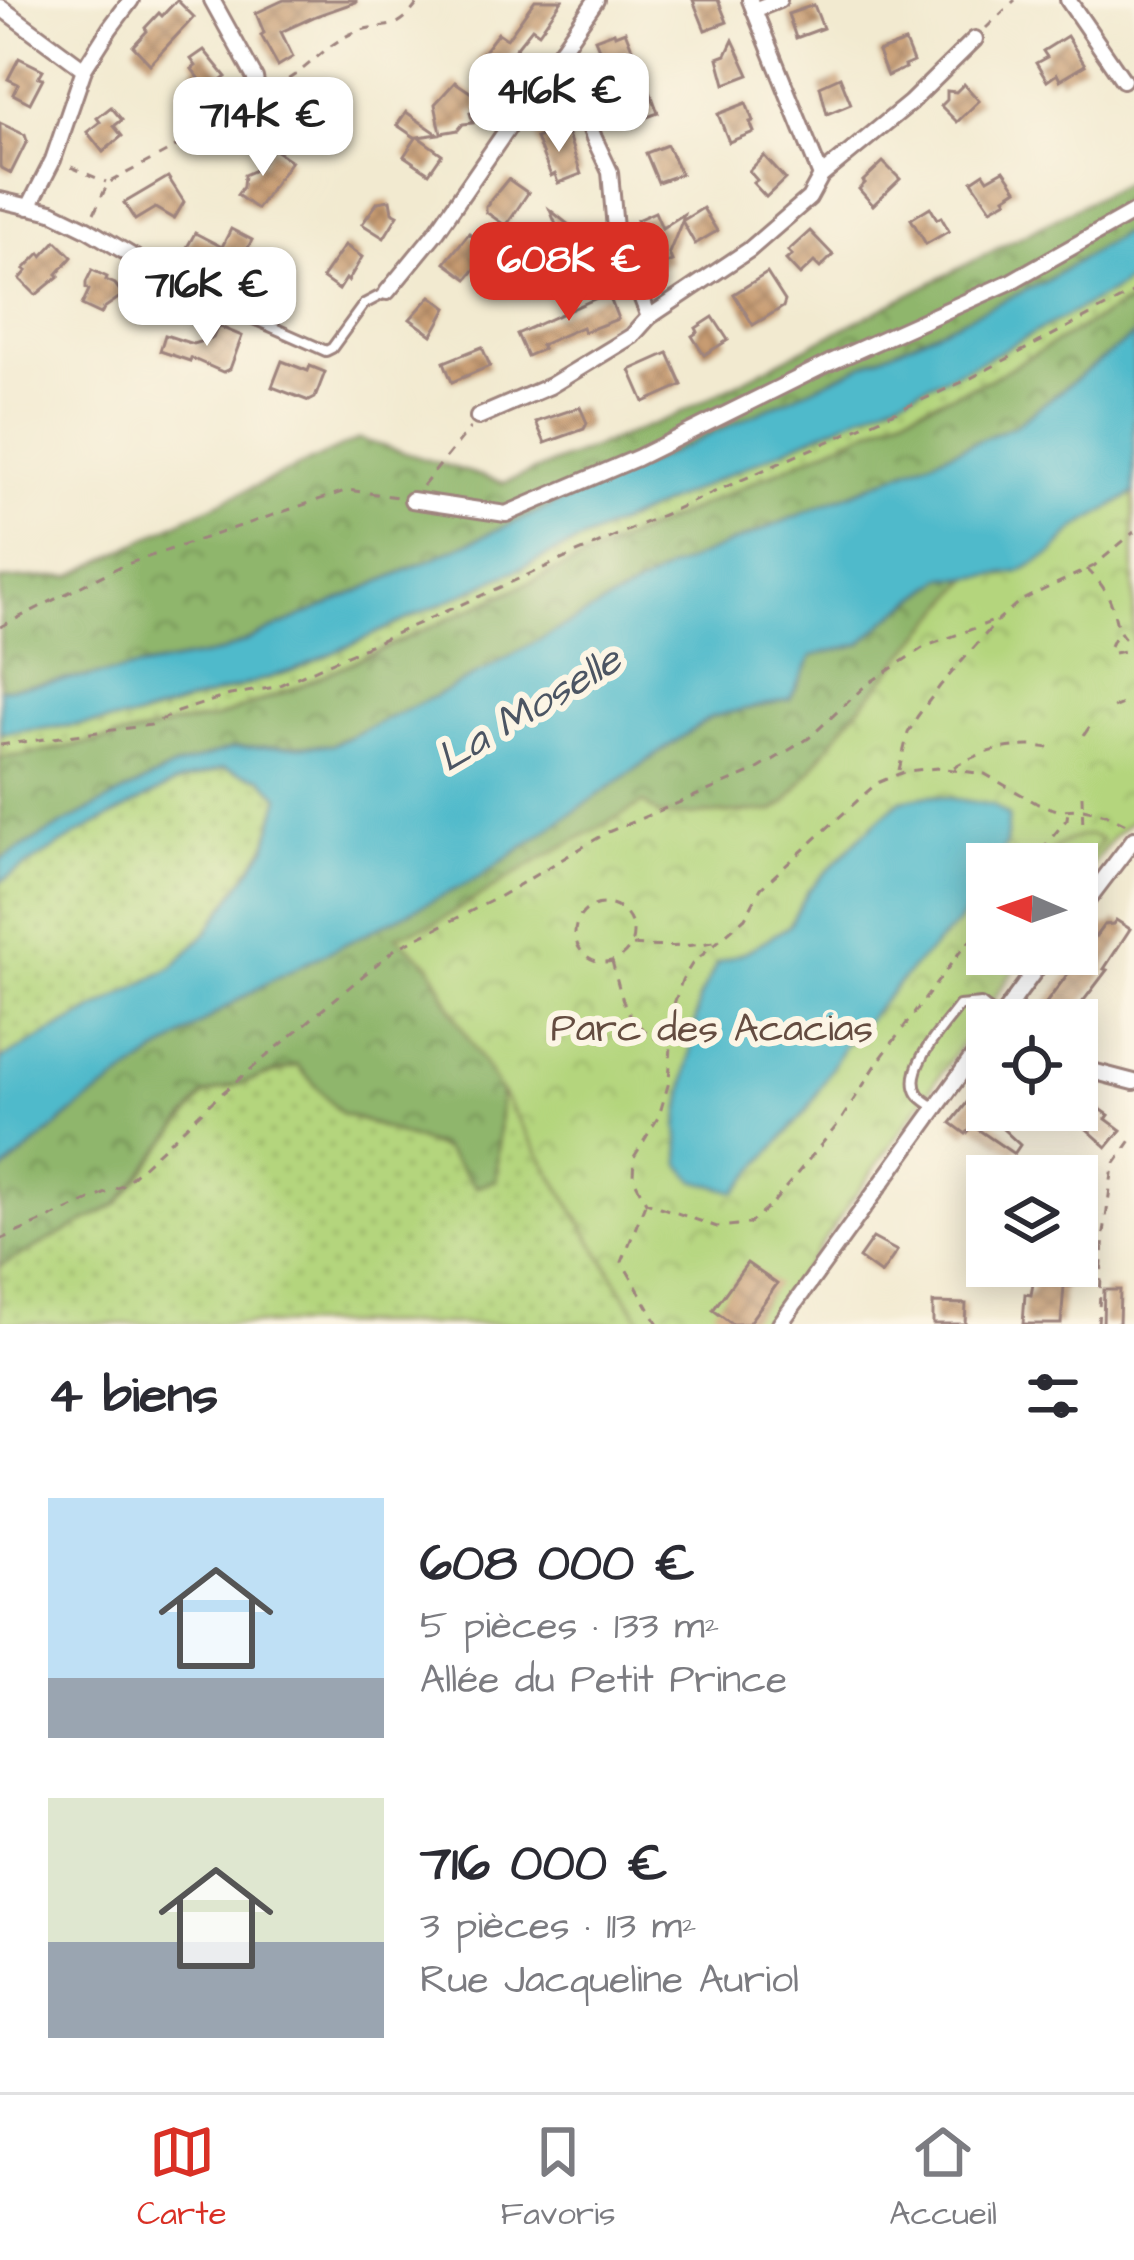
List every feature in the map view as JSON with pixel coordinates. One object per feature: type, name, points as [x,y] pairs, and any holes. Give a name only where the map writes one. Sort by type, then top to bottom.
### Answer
[{"type":"street","points":[[29,208],[53,160],[84,69],[131,0]]},
{"type":"street","points":[[212,0],[259,92],[255,105],[213,141]]},
{"type":"street","points":[[387,292],[437,231],[596,0]]},
{"type":"street","points":[[778,0],[752,5],[821,176]]},
{"type":"street","points":[[1068,0],[1123,80]]},
{"type":"street","points":[[0,7],[84,69]]},
{"type":"street","points":[[478,417],[550,386],[632,336],[649,317],[749,250],[809,198],[821,176],[910,103],[975,39]]},
{"type":"street","points":[[562,49],[610,172],[615,229],[649,317]]},
{"type":"street","points":[[0,200],[52,212],[87,229],[144,263],[182,302]]},
{"type":"street","points":[[412,500],[506,514],[637,458],[829,363],[1010,282],[1134,212]]},
{"type":"street","points":[[1098,886],[1134,839]]},
{"type":"street","points":[[780,1324],[966,1066]]},
{"type":"street","points":[[1098,1073],[1134,1082]]},
{"type":"lane","points":[[182,302],[206,298],[326,351],[364,304],[387,292]]},
{"type":"lane","points":[[935,1108],[918,1094],[914,1077],[920,1059],[959,1006],[966,1005]]},
{"type":"path","points":[[259,92],[292,80],[358,31],[403,22],[420,0]]},
{"type":"path","points":[[975,39],[1015,0]]},
{"type":"path","points":[[87,229],[108,183],[185,142],[213,141]]},
{"type":"path","points":[[53,160],[108,183]]},
{"type":"path","points":[[0,745],[151,725],[230,695],[275,687],[969,379],[1134,292]]},
{"type":"path","points":[[0,627],[121,566],[348,490],[412,500],[478,417]]},
{"type":"path","points":[[898,774],[917,717],[998,619],[1020,602],[1087,569],[1134,532]]},
{"type":"path","points":[[1087,569],[1099,580],[1118,630],[1134,648],[1114,653]]},
{"type":"path","points":[[0,1240],[122,1186],[213,1101],[395,950],[497,898],[608,832],[753,772],[809,738],[866,685],[924,647],[998,619]]},
{"type":"path","points":[[1110,646],[1118,630]]},
{"type":"path","points":[[1113,708],[1124,703]]},
{"type":"path","points":[[1084,735],[1090,726]]},
{"type":"path","points":[[951,770],[964,761],[1029,744],[1056,751]]},
{"type":"path","points":[[966,945],[839,1123],[772,1204],[749,1224],[717,1227],[646,1202],[633,1177],[634,1157],[659,1116],[669,1082],[674,1007],[682,980],[692,964],[745,918],[761,888],[878,782],[938,768],[985,774],[1038,804],[1057,810],[1083,809],[1124,821],[1134,830]]},
{"type":"path","points":[[1082,795],[1083,831]]},
{"type":"path","points":[[1047,843],[1069,810]]},
{"type":"path","points":[[603,903],[620,907],[632,921],[631,944],[623,956],[596,961],[576,941],[577,923],[587,909],[603,903]]},
{"type":"path","points":[[631,944],[676,947],[721,940]]},
{"type":"path","points":[[612,961],[627,1012],[638,1027],[671,1048]]},
{"type":"path","points":[[1098,1324],[1112,1166],[1134,1136]]},
{"type":"path","points":[[646,1202],[622,1262],[658,1324]]},
{"type":"green space","points":[[1134,178],[1134,226],[1046,281],[644,465],[219,653],[0,689],[0,580],[72,576],[359,439],[504,483],[672,417]]},
{"type":"green space","points":[[1134,277],[1134,298],[989,380],[295,688],[214,719],[0,758],[0,733],[134,719],[294,670],[987,358]]},
{"type":"green space","points":[[1134,298],[1134,335],[1014,426],[671,568],[446,691],[332,745],[233,748],[172,768],[0,860],[0,758],[214,719],[295,688],[989,380]]},
{"type":"green space","name":"Parc des Acacias","points":[[1134,493],[1134,819],[1098,857],[1098,843],[966,843],[966,975],[1010,975],[993,999],[966,999],[966,1038],[765,1324],[643,1324],[459,1023],[430,965],[396,936],[438,922],[644,803],[660,816],[774,811],[787,802],[847,722],[970,578],[1019,572],[1052,554],[1075,529]]},
{"type":"green space","points":[[945,578],[970,578],[847,722],[787,802],[773,811],[660,816],[542,858],[438,922],[397,936],[430,965],[501,1091],[496,1180],[476,1187],[444,1149],[341,1113],[297,1065],[204,1095],[118,1204],[0,1266],[0,1174],[78,1108],[276,978],[478,878],[711,717],[790,699],[812,656],[861,644]]},
{"type":"green space","points":[[224,768],[261,778],[280,797],[266,846],[207,932],[173,967],[0,1060],[0,882],[173,784]]},
{"type":"green space","points":[[1091,835],[1102,840],[1098,845],[1063,843]]},
{"type":"green space","points":[[298,1065],[341,1113],[444,1149],[496,1180],[501,1091],[643,1324],[0,1324],[0,1266],[118,1204],[204,1095]]},
{"type":"water","points":[[1134,226],[1134,277],[987,358],[294,670],[134,719],[0,733],[0,689],[219,653],[1046,281]]},
{"type":"water","name":"La Moselle","points":[[1134,335],[1134,493],[1075,529],[1052,554],[1019,572],[944,578],[861,644],[812,656],[790,699],[711,717],[478,878],[221,1010],[78,1108],[0,1174],[0,1060],[173,967],[207,932],[266,847],[280,797],[261,778],[223,768],[173,784],[0,882],[0,860],[172,768],[233,748],[332,745],[446,691],[671,568],[1014,426]]},
{"type":"water","points":[[930,795],[993,805],[1009,816],[1006,843],[966,843],[966,911],[845,1045],[807,1110],[736,1192],[694,1180],[681,1165],[678,1126],[699,999],[717,963],[789,926],[808,891],[901,800]]},
{"type":"building","points":[[177,0],[194,17],[150,64],[133,46],[159,13],[162,16]]},
{"type":"building","points":[[284,0],[356,2],[281,32],[293,57],[278,66],[261,35],[256,13]]},
{"type":"building","points":[[535,0],[562,0],[539,33],[532,28],[494,76],[478,65],[498,33],[507,39]]},
{"type":"building","points":[[693,0],[718,0],[727,22],[705,30]]},
{"type":"building","points":[[814,5],[823,28],[796,38],[788,14]]},
{"type":"building","points":[[625,31],[633,51],[605,63],[595,39]]},
{"type":"building","points":[[1067,36],[1085,65],[1060,80],[1057,74],[1047,81],[1036,63],[1047,57],[1043,51]]},
{"type":"building","points":[[733,40],[749,75],[725,84],[718,58],[726,55]]},
{"type":"building","points":[[905,42],[913,62],[887,76],[878,52]]},
{"type":"building","points":[[204,50],[226,77],[208,90],[192,69],[196,66],[191,59]]},
{"type":"building","points":[[19,58],[43,70],[30,103],[13,94],[18,84],[8,79]]},
{"type":"building","points":[[840,77],[851,104],[827,114],[820,86]]},
{"type":"building","points":[[646,80],[658,113],[636,121],[624,88]]},
{"type":"building","points":[[455,82],[480,99],[482,109],[470,113],[473,123],[441,133],[435,104]]},
{"type":"building","points":[[964,84],[979,101],[957,122],[941,106],[947,91],[956,92]]},
{"type":"building","points":[[746,103],[754,132],[729,142],[718,114]]},
{"type":"building","points":[[111,107],[122,120],[114,126],[122,136],[103,152],[87,132]]},
{"type":"building","points":[[406,112],[438,134],[418,137],[442,154],[429,173],[404,156],[416,138],[397,125]]},
{"type":"building","points":[[0,123],[25,135],[27,141],[11,173],[0,167]]},
{"type":"building","points":[[565,126],[581,174],[558,183],[536,138]]},
{"type":"building","points":[[667,145],[681,174],[658,182],[646,153]]},
{"type":"building","points":[[272,148],[291,161],[257,209],[237,195],[244,175],[262,164]]},
{"type":"building","points":[[764,156],[785,179],[766,197],[749,171]]},
{"type":"building","points":[[883,162],[900,179],[873,205],[859,189]]},
{"type":"building","points":[[1004,170],[1017,189],[991,209],[972,181],[984,173],[988,179]]},
{"type":"building","points":[[168,177],[184,202],[174,219],[155,208],[135,220],[124,203]]},
{"type":"building","points":[[508,179],[528,193],[506,226],[486,212],[486,206]]},
{"type":"building","points":[[390,200],[392,212],[398,215],[384,238],[362,224],[378,202]]},
{"type":"building","points":[[930,207],[949,231],[926,244],[911,219]]},
{"type":"building","points":[[703,208],[717,231],[695,244],[682,221]]},
{"type":"building","points":[[550,210],[589,241],[594,252],[560,266],[555,253],[566,249]]},
{"type":"building","points":[[655,212],[662,228],[684,214],[669,253],[672,261],[648,271],[635,241],[645,237],[637,220]]},
{"type":"building","points":[[231,229],[252,240],[230,283],[209,273],[214,263],[186,249],[195,233],[222,247]]},
{"type":"building","points":[[810,231],[833,255],[820,268],[814,262],[800,275],[786,260],[792,255],[788,251]]},
{"type":"building","points":[[469,233],[493,250],[467,279],[445,263]]},
{"type":"building","points":[[56,241],[72,257],[59,276],[36,295],[20,279],[24,269]]},
{"type":"building","points":[[345,245],[362,257],[339,290],[322,278]]},
{"type":"building","points":[[92,270],[107,277],[123,295],[101,314],[82,305]]},
{"type":"building","points":[[767,273],[785,301],[753,325],[734,294]]},
{"type":"building","points":[[608,293],[618,319],[584,332],[582,327],[527,356],[517,334]]},
{"type":"building","points":[[431,296],[447,308],[432,335],[410,319]]},
{"type":"building","points":[[713,317],[728,340],[704,355],[692,336]]},
{"type":"building","points":[[218,326],[242,336],[230,369],[223,372],[160,351],[165,335],[193,344],[213,338]]},
{"type":"building","points":[[482,347],[490,366],[452,382],[444,362]]},
{"type":"building","points":[[668,353],[682,385],[644,402],[630,370]]},
{"type":"building","points":[[282,361],[325,372],[315,398],[309,401],[272,387]]},
{"type":"building","points":[[580,407],[587,423],[584,429],[545,443],[536,422]]},
{"type":"building","points":[[1116,920],[1130,929],[1085,999],[1049,999],[1067,975],[1098,975],[1098,933],[1104,925]]},
{"type":"building","points":[[966,1104],[969,1131],[966,1134],[951,1123]]},
{"type":"building","points":[[1098,1107],[1121,1130],[1107,1147],[1089,1131],[1098,1131]]},
{"type":"building","points":[[980,1131],[1005,1131],[1020,1145],[1014,1154]]},
{"type":"building","points":[[873,1238],[897,1251],[881,1274],[859,1258]]},
{"type":"building","points":[[747,1263],[777,1284],[748,1324],[732,1324],[713,1310]]},
{"type":"building","points":[[1032,1287],[1064,1287],[1061,1324],[1023,1324],[1025,1294],[1031,1295]]},
{"type":"building","points":[[1104,1290],[1120,1290],[1119,1324],[1103,1324]]},
{"type":"building","points":[[933,1303],[966,1304],[965,1324],[933,1324]]}]
